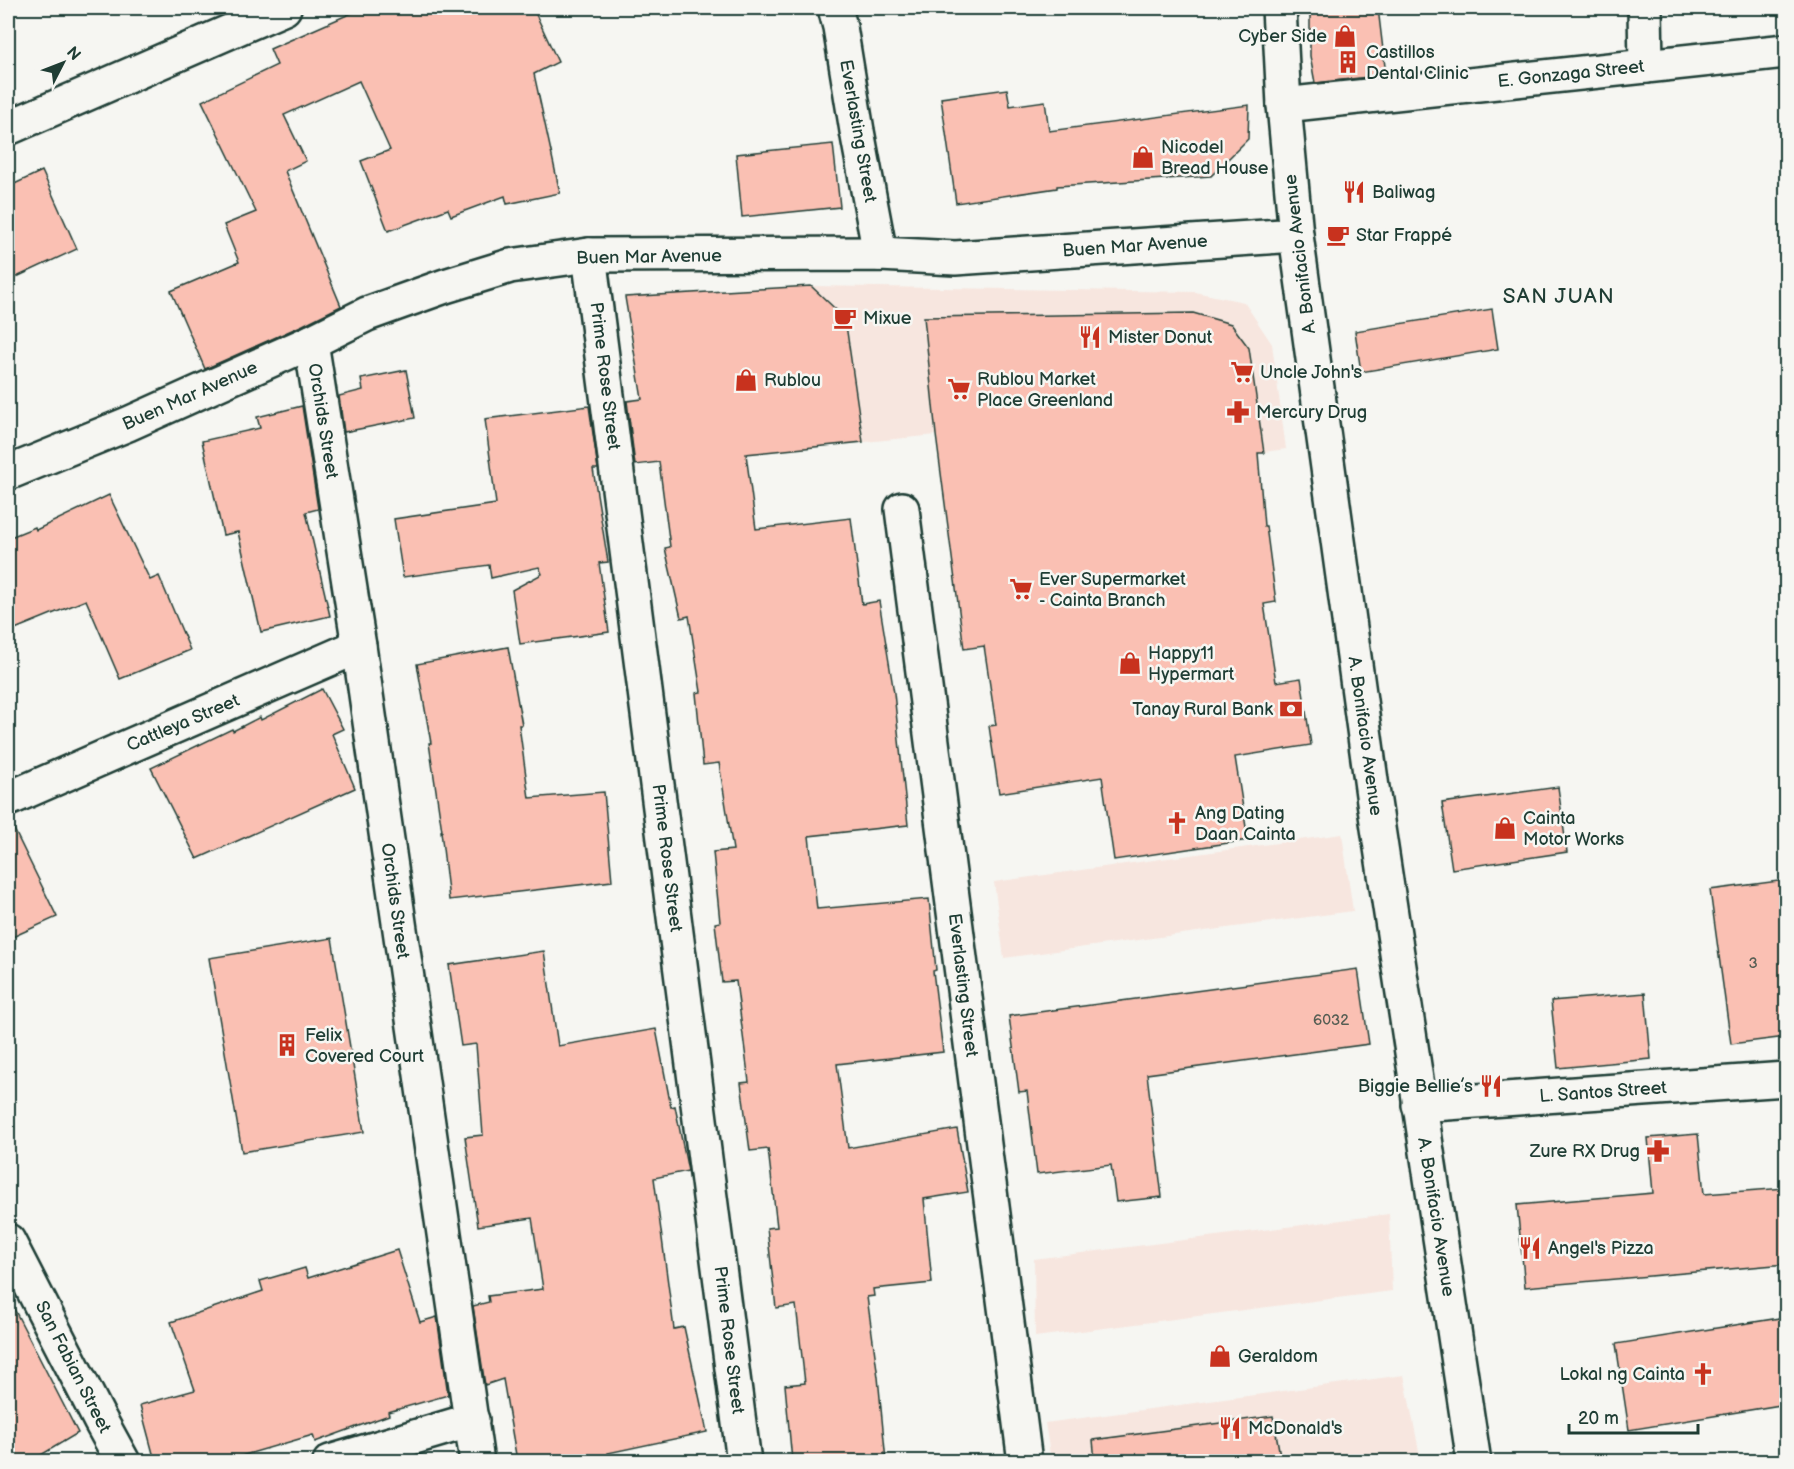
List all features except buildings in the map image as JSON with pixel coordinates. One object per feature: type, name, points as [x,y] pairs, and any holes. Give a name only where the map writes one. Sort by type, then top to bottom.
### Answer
[{"type":"street","points":[[8,128],[284,8]]},
{"type":"street","name":"Everlasting Street","points":[[835,8],[880,254]]},
{"type":"street","name":"A. Bonifacio Avenue","points":[[1279,8],[1284,105],[1296,235],[1373,795],[1474,1461]]},
{"type":"street","points":[[1645,8],[1646,66]]},
{"type":"street","name":"E. Gonzaga Street","points":[[1284,105],[1786,51]]},
{"type":"street","name":"Buen Mar Avenue","points":[[8,473],[128,424],[311,342],[367,314],[510,266],[590,255],[880,254],[955,258],[1296,235]]},
{"type":"street","name":"Prime Rose Street","points":[[590,255],[744,1461]]},
{"type":"street","name":"Orchids Street","points":[[311,342],[359,646],[477,1461]]},
{"type":"street","name":"Everlasting Street","points":[[902,509],[1025,1461]]},
{"type":"street","name":"Cattleya Street","points":[[8,799],[359,646]]},
{"type":"street","name":"L. Santos Street","points":[[1419,1105],[1786,1079]]},
{"type":"street","name":"San Fabian Street","points":[[8,1241],[99,1420],[123,1461]]},
{"type":"street","points":[[330,1461],[472,1420]]},
{"type":"shaded area","name":"Rublou Market Place Greenland","points":[[811,286],[1195,292],[1244,302],[1272,344],[1286,449],[944,494],[936,435],[652,463],[625,297]]},
{"type":"shaded area","points":[[1342,834],[1353,911],[1004,958],[994,882]]},
{"type":"shaded area","points":[[1389,1214],[1392,1291],[1035,1337],[1034,1259]]},
{"type":"shaded area","points":[[1404,1375],[1421,1461],[1051,1461],[1045,1423]]},
{"type":"place","name":"Cyber Side","points":[[1345,36]]},
{"type":"place","name":"Castillos Dental Clinic","points":[[1348,62]]},
{"type":"place","name":"Nicodel Bread House","points":[[1143,157]]},
{"type":"place","name":"Baliwag","points":[[1354,192]]},
{"type":"place","name":"Star Frappé","points":[[1338,235]]},
{"type":"place","name":"Mixue","points":[[845,318]]},
{"type":"place","name":"Mister Donut","points":[[1090,337]]},
{"type":"place","name":"Uncle John's","points":[[1242,372]]},
{"type":"place","name":"Rublou","points":[[746,380]]},
{"type":"place","name":"Rublou Market Place Greenland","points":[[959,389]]},
{"type":"place","name":"Mercury Drug","points":[[1238,412]]},
{"type":"place","name":"Ever Supermarket - Cainta Branch","points":[[1021,589]]},
{"type":"place","name":"Happy11 Hypermart","points":[[1130,663]]},
{"type":"place","name":"Tanay Rural Bank","points":[[1291,709]]},
{"type":"place","name":"Ang Dating Daan Cainta","points":[[1177,823]]},
{"type":"place","name":"Cainta Motor Works","points":[[1505,828]]},
{"type":"place","name":"Felix Covered Court","points":[[287,1045]]},
{"type":"place","name":"Biggie Bellie’s","points":[[1491,1086]]},
{"type":"place","name":"Zure RX Drug","points":[[1658,1151]]},
{"type":"place","name":"Angel's Pizza","points":[[1530,1248]]},
{"type":"place","name":"Geraldom","points":[[1220,1356]]},
{"type":"place","name":"Lokal ng Cainta","points":[[1703,1374]]},
{"type":"place","name":"McDonald's","points":[[1230,1428]]},
{"type":"district","name":"SAN JUAN","points":[[1559,296]]}]
